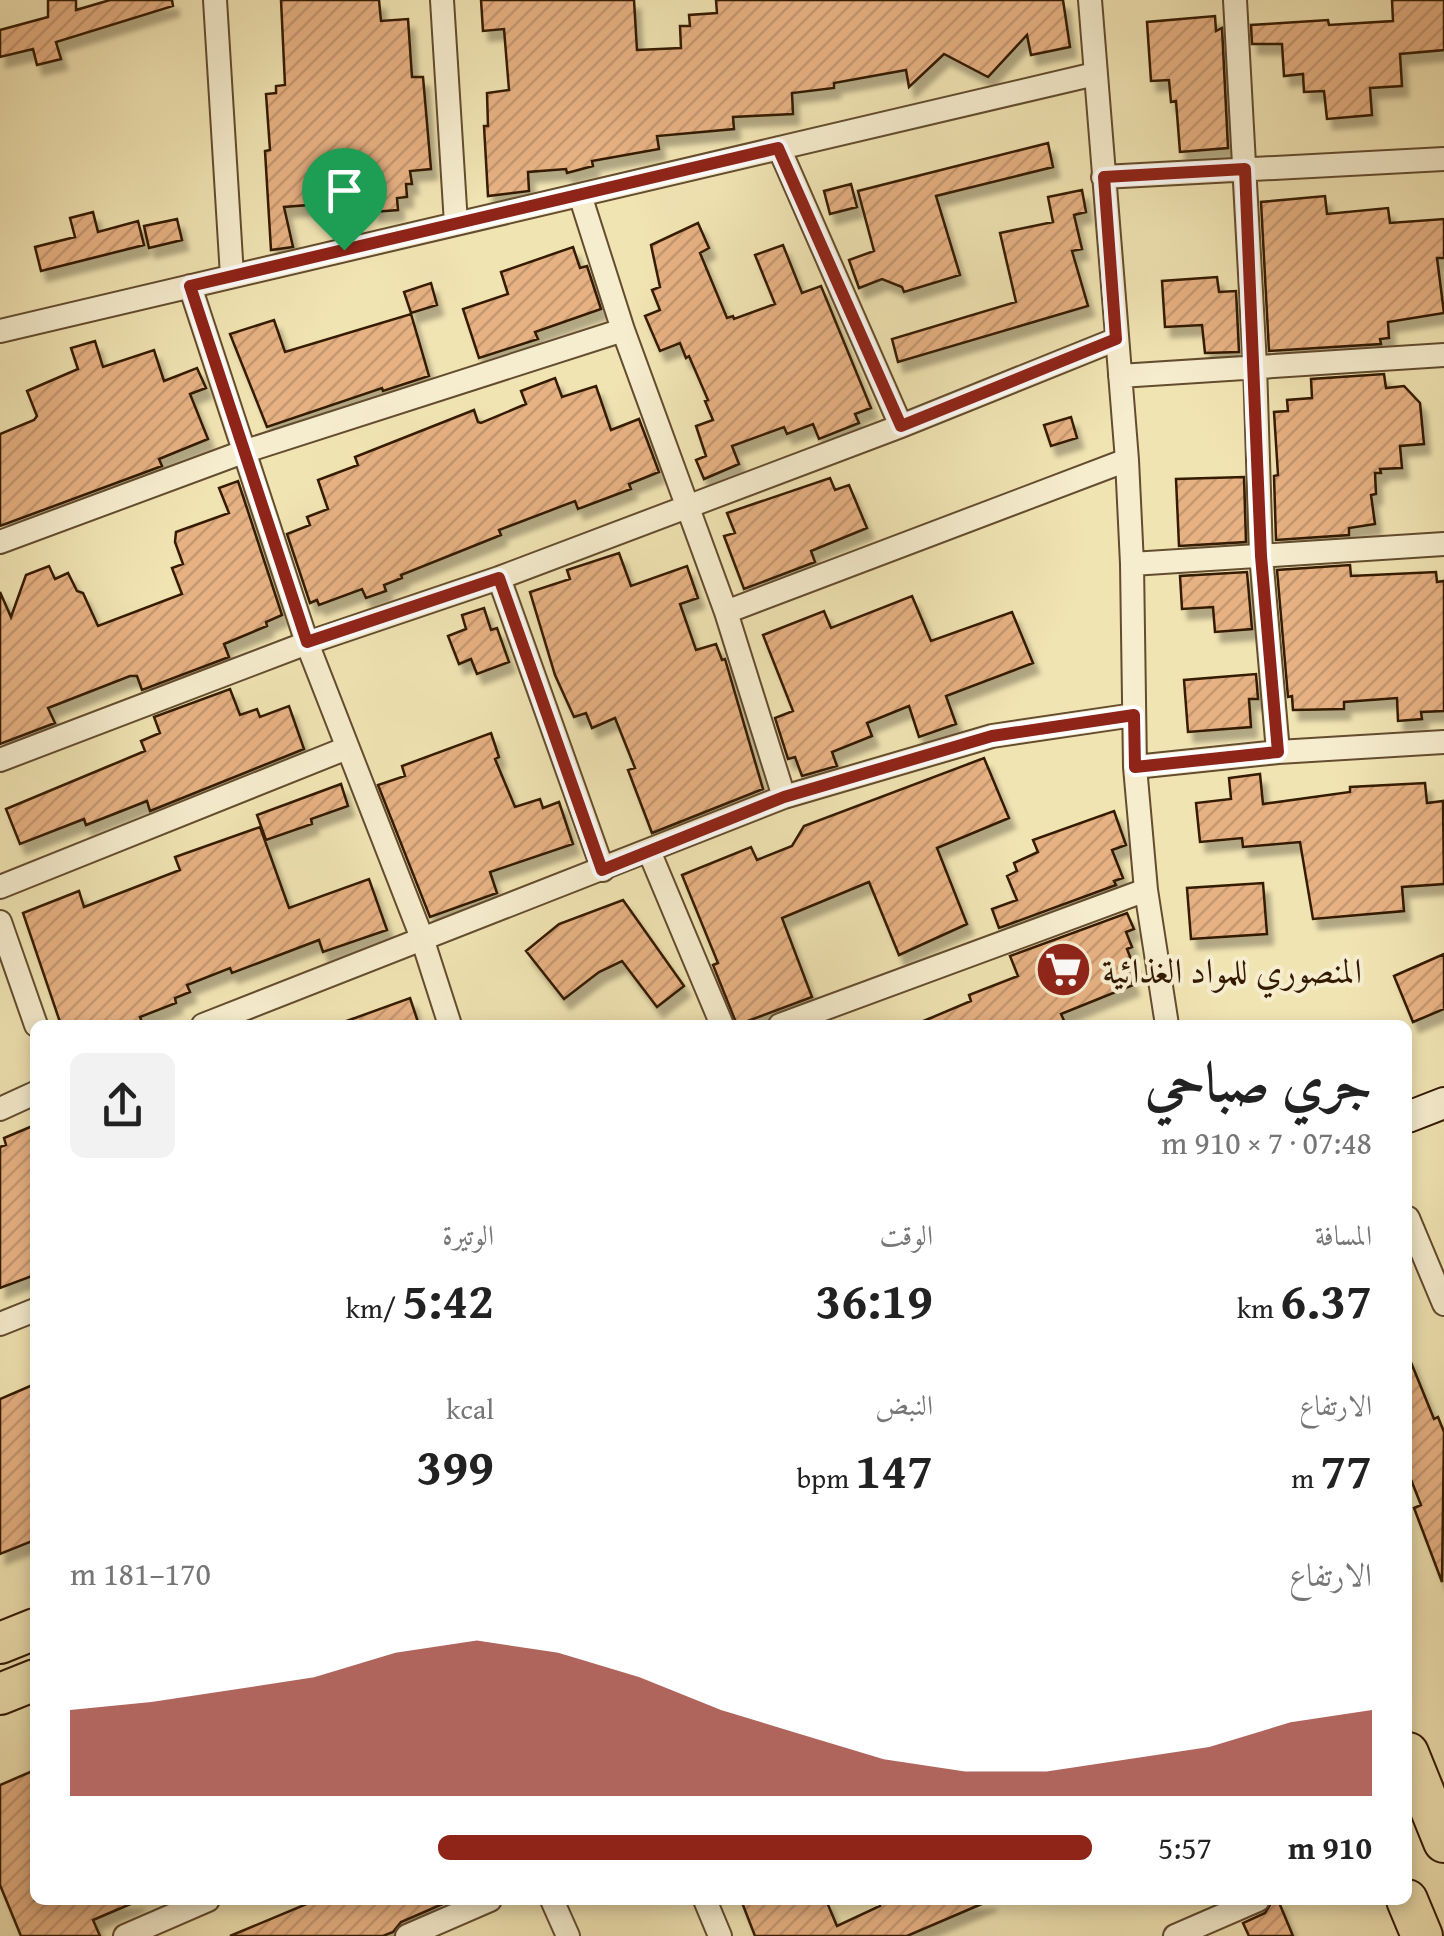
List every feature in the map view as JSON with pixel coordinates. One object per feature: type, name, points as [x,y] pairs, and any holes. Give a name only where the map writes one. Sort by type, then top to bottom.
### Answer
[{"type":"highway","points":[[0,1644],[30,1631]]},
{"type":"highway","points":[[0,1694],[30,1682]]},
{"type":"highway","points":[[1412,1763],[1444,1842]]},
{"type":"highway","points":[[1409,1905],[1422,1936]]},
{"type":"street","points":[[215,0],[232,276]]},
{"type":"street","points":[[442,0],[456,224]]},
{"type":"street","points":[[1090,0],[1127,460],[1135,767],[1146,890],[1166,1020]]},
{"type":"street","points":[[1235,0],[1261,556],[1278,752]]},
{"type":"street","points":[[0,331],[1095,74]]},
{"type":"street","points":[[778,148],[901,426]]},
{"type":"street","points":[[1104,177],[1444,159]]},
{"type":"street","points":[[580,195],[624,330],[726,612],[784,797]]},
{"type":"street","points":[[190,286],[307,642],[422,938],[448,1020]]},
{"type":"street","points":[[0,542],[243,452],[624,330]]},
{"type":"street","points":[[0,760],[307,642],[499,578],[901,426],[1116,339]]},
{"type":"street","points":[[1120,376],[1444,355]]},
{"type":"street","points":[[726,612],[1127,460]]},
{"type":"street","points":[[1132,564],[1444,544]]},
{"type":"street","points":[[499,578],[602,870]]},
{"type":"street","points":[[216,1020],[784,797],[992,736],[1134,715]]},
{"type":"street","points":[[1135,767],[1278,752],[1444,742]]},
{"type":"street","points":[[0,888],[347,748]]},
{"type":"street","points":[[649,851],[720,1020]]},
{"type":"street","points":[[830,1016],[1146,890]]},
{"type":"street","points":[[0,922],[34,1020]]},
{"type":"street","points":[[0,1108],[30,1095]]},
{"type":"street","points":[[1412,1116],[1444,1104]]},
{"type":"street","points":[[1412,1228],[1444,1304]]},
{"type":"street","points":[[0,1324],[30,1312]]},
{"type":"street","points":[[126,1936],[197,1905]]},
{"type":"street","points":[[407,1936],[478,1905]]},
{"type":"street","points":[[554,1905],[568,1936]]},
{"type":"street","points":[[707,1905],[720,1936]]},
{"type":"street","points":[[1174,1936],[1246,1905]]},
{"type":"building","points":[[48,0],[76,0],[76,10],[110,0],[172,0],[173,6],[56,42],[61,59],[37,65],[33,49],[0,57],[0,30],[48,17]]},
{"type":"building","points":[[281,0],[379,0],[381,21],[408,19],[412,77],[423,77],[431,169],[410,171],[412,184],[406,184],[407,197],[397,198],[398,210],[373,212],[372,200],[284,207],[293,247],[271,250],[266,94],[276,93],[276,86],[285,85]]},
{"type":"building","points":[[481,0],[634,0],[637,50],[681,48],[680,26],[690,26],[689,15],[717,13],[716,0],[1063,0],[1070,47],[1031,55],[1027,35],[988,77],[944,54],[909,87],[906,70],[834,83],[834,88],[792,93],[793,114],[733,117],[734,129],[657,136],[659,149],[592,161],[593,166],[567,173],[566,169],[528,172],[529,191],[488,196],[484,126],[488,126],[487,93],[509,90],[504,29],[483,31]]},
{"type":"building","points":[[1392,0],[1444,0],[1444,50],[1400,54],[1402,86],[1370,88],[1372,115],[1327,119],[1324,91],[1304,92],[1303,74],[1284,76],[1282,44],[1252,44],[1251,25],[1393,21]]},
{"type":"building","points":[[1215,16],[1216,31],[1222,28],[1228,148],[1180,152],[1176,101],[1171,102],[1169,80],[1151,81],[1147,22]]},
{"type":"building","points":[[1048,143],[1053,167],[936,196],[960,275],[904,292],[902,287],[882,279],[859,288],[849,260],[874,251],[858,191]]},
{"type":"building","points":[[851,184],[857,207],[830,214],[824,191]]},
{"type":"building","points":[[1082,190],[1086,212],[1074,215],[1082,249],[1072,251],[1088,306],[898,362],[892,339],[1016,302],[1000,233],[1053,222],[1048,197]]},
{"type":"building","points":[[1325,196],[1327,214],[1388,208],[1390,223],[1444,219],[1444,258],[1437,258],[1444,313],[1388,322],[1389,338],[1380,339],[1381,344],[1269,351],[1261,202]]},
{"type":"building","points":[[93,212],[98,232],[138,221],[144,245],[41,271],[35,247],[75,237],[70,218]]},
{"type":"building","points":[[177,219],[182,240],[149,248],[144,226]]},
{"type":"building","points":[[698,223],[709,248],[700,253],[727,318],[775,304],[755,255],[783,245],[802,293],[821,286],[871,408],[855,414],[859,423],[819,439],[813,424],[787,434],[784,427],[732,446],[739,464],[704,479],[696,460],[706,456],[696,426],[713,420],[705,401],[708,400],[680,343],[660,351],[645,316],[660,310],[652,290],[660,287],[651,245]]},
{"type":"building","points":[[573,247],[580,268],[587,266],[601,309],[535,332],[538,339],[479,358],[463,309],[508,294],[501,272]]},
{"type":"building","points":[[1217,277],[1219,292],[1236,291],[1239,352],[1205,353],[1202,325],[1165,327],[1162,281]]},
{"type":"building","points":[[431,283],[437,305],[411,313],[404,292]]},
{"type":"building","points":[[411,314],[429,376],[267,427],[230,334],[274,320],[285,352]]},
{"type":"building","points":[[95,341],[103,367],[154,350],[164,381],[197,368],[206,388],[190,394],[208,439],[159,459],[162,466],[0,526],[0,434],[34,420],[37,416],[27,391],[78,369],[71,348]]},
{"type":"building","points":[[1384,374],[1386,388],[1404,386],[1420,403],[1424,444],[1400,446],[1402,468],[1380,469],[1381,473],[1375,473],[1376,494],[1371,495],[1375,524],[1349,528],[1349,535],[1276,540],[1274,476],[1278,475],[1274,412],[1288,411],[1287,400],[1312,398],[1311,379]]},
{"type":"building","points":[[555,378],[562,397],[596,386],[611,430],[639,419],[659,472],[629,484],[631,489],[578,509],[575,501],[499,530],[501,535],[401,575],[402,578],[384,585],[386,591],[366,598],[362,589],[319,605],[317,600],[310,603],[287,534],[310,525],[307,517],[328,509],[318,480],[358,465],[355,457],[474,410],[481,423],[526,404],[521,391]]},
{"type":"building","points":[[1071,417],[1077,438],[1051,446],[1044,425]]},
{"type":"building","points":[[1244,477],[1246,542],[1179,546],[1176,479]]},
{"type":"building","points":[[830,478],[835,490],[849,485],[867,528],[811,551],[815,562],[744,589],[724,536],[735,533],[727,513]]},
{"type":"building","points":[[238,481],[282,615],[266,622],[267,626],[224,644],[229,657],[142,690],[137,676],[130,676],[48,708],[55,723],[0,744],[0,592],[11,617],[26,575],[49,566],[55,579],[68,573],[77,591],[83,593],[98,626],[182,594],[172,568],[183,564],[175,542],[176,532],[229,513],[219,488]]},
{"type":"building","points":[[619,553],[631,586],[687,566],[698,598],[680,604],[696,650],[716,644],[722,660],[725,659],[763,789],[652,833],[628,770],[635,768],[615,718],[592,728],[586,713],[574,717],[555,675],[530,592],[570,579],[567,570]]},
{"type":"building","points":[[1350,565],[1351,576],[1436,572],[1437,582],[1444,581],[1444,711],[1421,712],[1422,719],[1398,721],[1397,698],[1344,702],[1344,709],[1293,710],[1292,696],[1288,697],[1277,570]]},
{"type":"building","points":[[1247,572],[1252,629],[1215,632],[1213,607],[1182,609],[1180,576]]},
{"type":"building","points":[[912,596],[931,641],[1012,612],[1033,663],[946,696],[956,724],[919,737],[909,706],[867,723],[872,736],[832,752],[837,766],[802,776],[795,757],[788,759],[775,718],[793,711],[763,635],[824,611],[831,628]]},
{"type":"building","points":[[484,608],[491,630],[497,628],[509,662],[477,674],[471,659],[459,664],[448,636],[466,629],[462,615]]},
{"type":"building","points":[[1256,674],[1258,699],[1249,699],[1251,727],[1188,732],[1184,680]]},
{"type":"building","points":[[230,689],[240,715],[257,709],[260,717],[289,706],[304,749],[150,811],[147,801],[86,825],[84,819],[20,844],[6,809],[145,751],[141,741],[160,733],[154,717]]},
{"type":"building","points":[[491,733],[499,757],[495,759],[515,807],[540,799],[543,808],[559,802],[573,844],[490,872],[497,893],[430,917],[378,785],[405,776],[402,766]]},
{"type":"building","points":[[984,758],[1009,818],[937,848],[967,924],[899,955],[869,882],[782,918],[812,997],[750,1020],[735,1020],[713,965],[718,963],[682,875],[751,847],[757,860],[792,846],[804,826]]},
{"type":"building","points":[[1260,774],[1263,804],[1350,792],[1350,787],[1425,783],[1427,803],[1443,801],[1444,884],[1402,887],[1404,911],[1313,919],[1300,842],[1243,847],[1242,838],[1200,842],[1196,803],[1231,799],[1229,778]]},
{"type":"building","points":[[341,784],[348,806],[266,840],[257,815]]},
{"type":"building","points":[[1114,811],[1126,845],[1112,850],[1123,878],[1114,881],[1116,885],[999,928],[992,909],[1017,900],[1007,876],[1017,871],[1014,863],[1038,852],[1033,840]]},
{"type":"building","points":[[260,827],[289,908],[369,879],[387,930],[323,952],[319,940],[232,973],[230,968],[187,985],[190,992],[175,998],[176,1003],[140,1017],[141,1020],[59,1020],[23,913],[79,891],[84,907],[180,870],[175,857]]},
{"type":"building","points":[[1263,883],[1267,934],[1191,939],[1187,888]]},
{"type":"building","points":[[623,900],[684,986],[657,1007],[622,961],[599,972],[564,999],[526,951],[559,924]]},
{"type":"building","points":[[1127,913],[1134,929],[1126,932],[1134,967],[1127,970],[1133,985],[1061,1014],[1064,1020],[926,1020],[971,1001],[969,995],[1018,976],[1010,956]]},
{"type":"building","points":[[1444,954],[1444,1009],[1413,1022],[1394,976]]},
{"type":"building","points":[[410,998],[417,1020],[350,1020]]},
{"type":"building","points":[[30,1127],[30,1277],[0,1288],[0,1147],[6,1145],[4,1138]]},
{"type":"building","points":[[1412,1365],[1434,1419],[1438,1417],[1444,1432],[1442,1582],[1414,1508],[1421,1505],[1412,1482]]},
{"type":"building","points":[[30,1386],[30,1542],[0,1554],[0,1399]]},
{"type":"building","points":[[30,1772],[30,1905],[128,1905],[93,1920],[100,1936],[21,1936],[0,1885],[0,1785]]},
{"type":"building","points":[[304,1905],[440,1905],[401,1922],[383,1936],[230,1936]]},
{"type":"building","points":[[743,1905],[828,1905],[837,1926],[880,1905],[979,1905],[907,1936],[755,1936]]},
{"type":"building","points":[[1270,1905],[1280,1905],[1293,1936],[1249,1936],[1243,1923],[1265,1913]]},
{"type":"place","name":"المنصوري للمواد الغذائية","points":[[1063,970]]},
{"type":"route","points":[[778,148],[901,426],[1116,339],[1104,177],[1245,169],[1261,556],[1278,752],[1135,767],[1134,715],[992,736],[784,797],[602,870],[499,578],[307,642],[190,286],[344,250],[778,148]]}]
